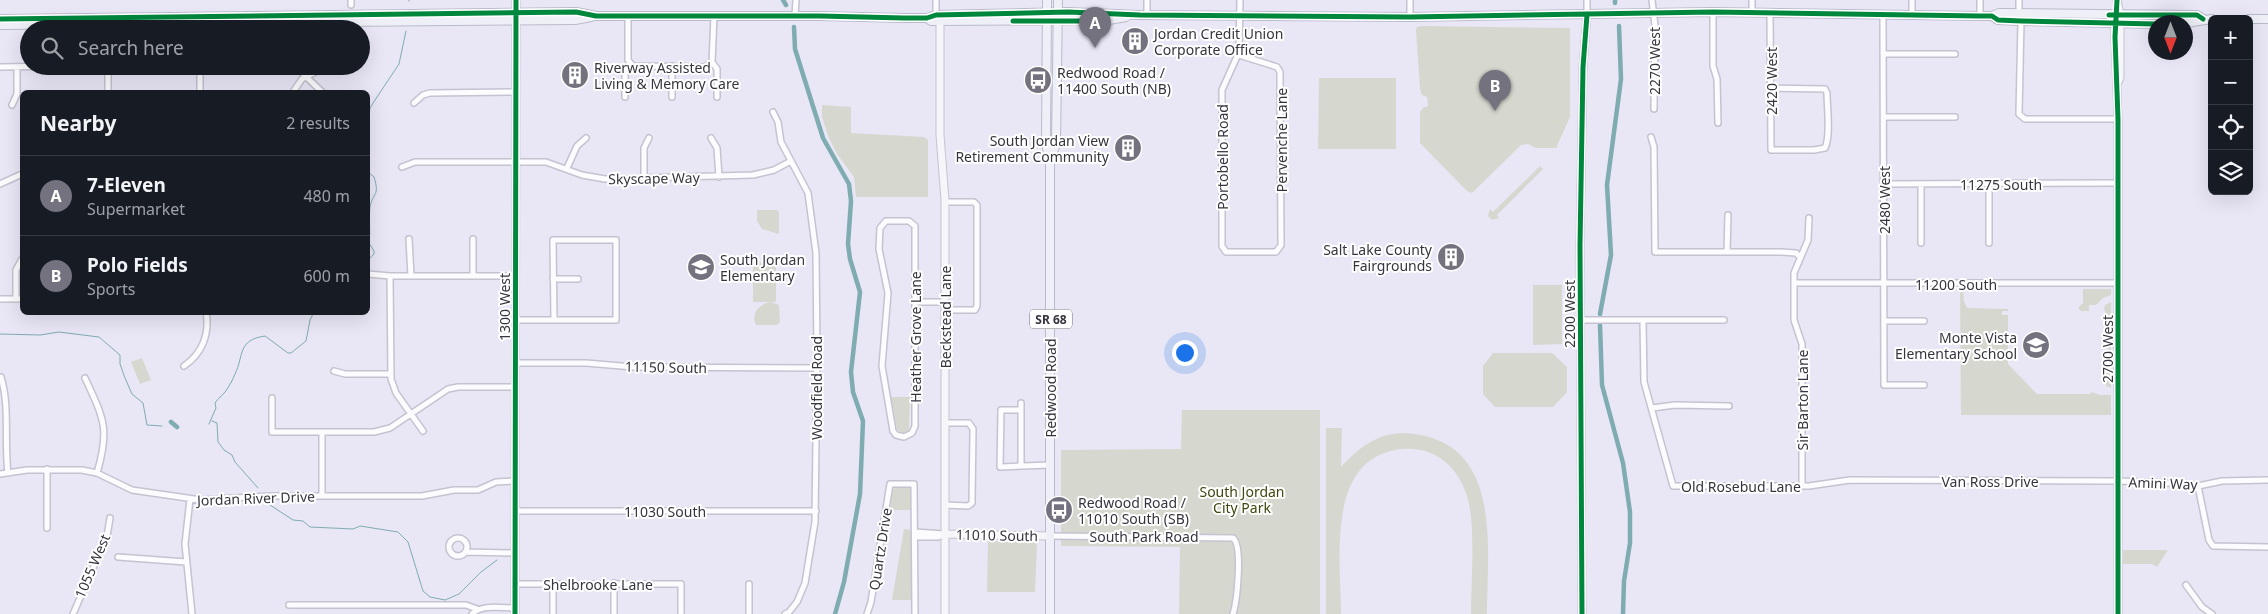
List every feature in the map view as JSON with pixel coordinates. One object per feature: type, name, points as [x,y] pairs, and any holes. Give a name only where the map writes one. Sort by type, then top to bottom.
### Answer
[{"type":"main road","name":"Redwood Road","points":[[1047,0],[1046,144],[1050,162],[1050,614]]},
{"type":"main road","name":"Redwood Road","points":[[1050,162],[1056,144],[1058,0]]},
{"type":"main road","points":[[0,19],[516,17],[575,20],[596,16],[795,16],[927,18],[931,21],[938,18],[1047,12],[1144,15],[1410,16],[1713,12],[1980,16],[1992,16],[1999,13],[2020,17],[2117,24],[2148,24]]},
{"type":"main road","points":[[2020,17],[2117,13],[2197,15],[2208,19]]},
{"type":"main road","points":[[938,18],[1058,21],[1109,20],[1144,15]]},
{"type":"main road","points":[[344,20],[516,17]]},
{"type":"main road","points":[[2193,23],[2208,19]]},
{"type":"main road","points":[[2253,19],[2268,19]]},
{"type":"main road","points":[[0,26],[20,26]]},
{"type":"street","name":"1300 West","points":[[515,611],[516,0]]},
{"type":"street","points":[[795,16],[796,0]]},
{"type":"street","points":[[936,0],[938,18]]},
{"type":"street","points":[[1144,15],[1147,0]]},
{"type":"street","name":"Portobello Road","points":[[1240,0],[1239,55],[1227,76],[1222,90],[1222,246],[1226,252],[1276,252]]},
{"type":"street","points":[[1410,0],[1410,16]]},
{"type":"street","points":[[1586,0],[1587,15]]},
{"type":"street","name":"2270 West","points":[[1652,0],[1654,14],[1654,109]]},
{"type":"street","points":[[1752,0],[1752,13]]},
{"type":"street","points":[[1912,0],[1912,15]]},
{"type":"street","points":[[1980,0],[1980,16]]},
{"type":"street","points":[[2019,0],[2019,114],[2025,120],[2118,119]]},
{"type":"street","name":"2700 West","points":[[2118,0],[2115,77],[2118,119],[2118,614]]},
{"type":"street","points":[[1713,12],[1713,66],[1717,79],[1718,123]]},
{"type":"street","name":"2420 West","points":[[1770,13],[1771,150],[1814,150],[1825,148],[1828,122],[1828,93],[1825,89],[1771,88]]},
{"type":"street","name":"2200 West","points":[[1582,614],[1581,320],[1583,68],[1587,15]]},
{"type":"street","name":"2480 West","points":[[1883,15],[1884,385],[1924,384]]},
{"type":"street","points":[[625,97],[625,69],[630,64],[628,16]]},
{"type":"street","points":[[714,16],[712,62],[717,69],[717,97]]},
{"type":"street","name":"Beckstead Lane","points":[[938,18],[940,129],[946,202],[945,614]]},
{"type":"street","points":[[1884,54],[1955,54]]},
{"type":"street","name":"Pervenche Lane","points":[[1239,55],[1277,67],[1280,72],[1281,245],[1276,252]]},
{"type":"street","points":[[630,64],[636,66],[705,66],[712,62]]},
{"type":"street","points":[[672,66],[672,97]]},
{"type":"street","points":[[0,67],[20,67]]},
{"type":"street","points":[[12,105],[17,94],[17,67]]},
{"type":"street","points":[[108,75],[108,90]]},
{"type":"street","points":[[200,75],[200,90]]},
{"type":"street","points":[[294,90],[306,76],[320,90]]},
{"type":"street","points":[[414,103],[420,97],[430,93],[516,92]]},
{"type":"street","name":"Woodfield Road","points":[[773,112],[778,122],[781,142],[804,183],[811,208],[816,253],[816,511],[805,584],[797,602],[786,614]]},
{"type":"street","points":[[1884,118],[1955,117]]},
{"type":"street","points":[[1651,137],[1654,147],[1655,252],[1781,252],[1796,253],[1800,257]]},
{"type":"street","points":[[567,168],[577,146],[586,138]]},
{"type":"street","points":[[644,178],[644,148],[649,138]]},
{"type":"street","points":[[711,138],[717,148],[719,177]]},
{"type":"street","name":"Skyscape Way","points":[[402,167],[415,162],[546,162],[582,175],[605,179],[719,177],[765,173],[791,161]]},
{"type":"street","points":[[0,184],[20,175]]},
{"type":"street","name":"11275 South","points":[[1884,184],[2118,183]]},
{"type":"street","points":[[1921,184],[1921,243]]},
{"type":"street","points":[[1989,184],[1989,243]]},
{"type":"street","points":[[914,302],[974,310],[977,306],[977,206],[974,202],[946,202]]},
{"type":"street","points":[[1727,252],[1728,215]]},
{"type":"street","name":"Sir Barton Lane","points":[[1802,486],[1802,344],[1794,320],[1795,268],[1808,240],[1809,218]]},
{"type":"street","name":"Heather Grove Lane","points":[[886,220],[909,221],[914,226],[914,302],[914,426],[908,436],[900,437],[895,434],[882,366],[888,293],[879,249],[880,228],[886,220]]},
{"type":"street","points":[[409,239],[411,276]]},
{"type":"street","points":[[473,240],[473,276]]},
{"type":"street","points":[[515,320],[554,320],[616,320],[616,240],[553,240],[554,320]]},
{"type":"street","points":[[16,299],[16,270],[20,263]]},
{"type":"street","points":[[370,274],[390,276],[516,276]]},
{"type":"street","points":[[390,276],[390,374],[393,389],[423,431]]},
{"type":"street","points":[[553,279],[578,280]]},
{"type":"street","name":"11200 South","points":[[1795,283],[2118,283]]},
{"type":"street","points":[[0,299],[20,299]]},
{"type":"street","points":[[184,366],[191,361],[204,342],[208,326],[206,315]]},
{"type":"street","points":[[1581,320],[1724,320]]},
{"type":"street","name":"Old Rosebud Lane","points":[[1643,320],[1643,376],[1673,486],[1802,486],[1862,481]]},
{"type":"street","points":[[1884,321],[1924,321]]},
{"type":"street","name":"11150 South","points":[[515,363],[586,363],[633,367],[817,368]]},
{"type":"street","points":[[334,371],[345,374],[390,374]]},
{"type":"street","points":[[1,377],[4,391],[5,448],[8,473]]},
{"type":"street","points":[[85,378],[100,411],[105,428],[105,444],[97,473]]},
{"type":"street","points":[[272,398],[272,432],[379,431],[390,428],[444,390],[453,387],[515,387]]},
{"type":"street","points":[[1021,403],[1021,466]]},
{"type":"street","points":[[1652,408],[1667,406],[1729,406]]},
{"type":"street","points":[[1021,410],[1001,410],[1000,467],[1050,465]]},
{"type":"street","points":[[945,423],[971,424],[973,429],[973,500],[968,506],[945,505]]},
{"type":"street","points":[[322,432],[322,496]]},
{"type":"street","name":"Jordan River Drive","points":[[0,474],[74,469],[97,473],[132,490],[190,499],[422,496],[454,490],[478,490],[496,482],[515,481]]},
{"type":"street","points":[[47,470],[47,528]]},
{"type":"street","name":"Amini Way","points":[[2118,481],[2191,484],[2198,486],[2222,481],[2268,480]]},
{"type":"street","name":"Van Ross Drive","points":[[1862,481],[2118,481]]},
{"type":"street","name":"Quartz Drive","points":[[867,614],[871,602],[890,484],[914,484],[915,535]]},
{"type":"street","points":[[2198,486],[2208,540],[2213,546],[2268,547]]},
{"type":"street","points":[[190,499],[185,536],[192,614]]},
{"type":"street","name":"11030 South","points":[[515,511],[816,511]]},
{"type":"street","name":"1055 West","points":[[73,614],[106,536],[110,518]]},
{"type":"street","points":[[915,535],[915,614]]},
{"type":"street","name":"11010 South","points":[[915,535],[1050,536]]},
{"type":"street","name":"South Park Road","points":[[1050,536],[1226,536],[1233,538],[1236,540],[1237,593],[1233,614]]},
{"type":"street","points":[[466,552],[515,553]]},
{"type":"street","points":[[118,557],[186,562]]},
{"type":"street","points":[[614,583],[614,614]]},
{"type":"street","name":"Shelbrooke Lane","points":[[515,584],[682,584],[681,613]]},
{"type":"street","points":[[749,584],[749,614]]},
{"type":"street","points":[[553,585],[553,614]]},
{"type":"street","points":[[2186,585],[2202,607],[2212,614]]},
{"type":"street","points":[[289,605],[466,605],[475,612],[515,611]]},
{"type":"green space","points":[[1417,27],[1570,28],[1570,117],[1556,148],[1536,148],[1528,144],[1521,145],[1472,193],[1467,191],[1420,143],[1420,112],[1428,106],[1427,97],[1422,95],[1420,89],[1416,30]]},
{"type":"green space","points":[[1319,78],[1396,78],[1396,149],[1318,149]]},
{"type":"green space","points":[[822,105],[851,107],[851,133],[924,137],[928,140],[928,197],[856,197],[854,177],[837,154],[829,138],[822,117]]},
{"type":"green space","points":[[1540,166],[1543,169],[1497,215],[1499,218],[1492,220],[1488,216],[1490,209],[1493,212]]},
{"type":"green space","points":[[757,210],[777,210],[779,212],[779,234],[762,229],[757,221]]},
{"type":"green space","points":[[753,262],[776,262],[776,302],[770,302],[779,305],[780,322],[777,325],[756,325],[754,317],[756,310],[769,302],[753,302]]},
{"type":"green space","points":[[1533,285],[1562,285],[1562,344],[1533,345]]},
{"type":"green space","points":[[1960,289],[1963,289],[1967,308],[2008,309],[2008,311],[2002,311],[2002,315],[2008,315],[2008,364],[2037,394],[2090,394],[2092,392],[2100,395],[2111,395],[2111,415],[1961,415]]},
{"type":"green space","points":[[2083,289],[2111,289],[2111,295],[2103,298],[2096,305],[2089,305],[2089,311],[2081,311],[2078,308],[2083,303]]},
{"type":"green space","points":[[2111,302],[2111,388],[2106,386],[2104,367],[2108,370],[2108,317],[2104,309],[2105,305]]},
{"type":"green space","points":[[1493,353],[1552,353],[1567,367],[1567,392],[1553,407],[1495,407],[1483,394],[1483,366]]},
{"type":"green space","points":[[142,358],[151,380],[140,384],[131,362]]},
{"type":"green space","points":[[891,397],[910,397],[909,430],[903,434],[897,429]]},
{"type":"green space","name":"South Jordan City Park","points":[[1182,410],[1320,410],[1320,614],[1179,614],[1180,547],[1061,546],[1061,450],[1181,449]]},
{"type":"green space","points":[[1326,428],[1342,428],[1341,467],[1374,440],[1383,436],[1403,433],[1443,442],[1463,458],[1476,479],[1484,504],[1488,560],[1487,614],[1471,614],[1471,522],[1470,508],[1464,488],[1456,473],[1437,456],[1421,450],[1409,449],[1391,451],[1374,458],[1360,471],[1350,487],[1344,507],[1341,529],[1341,614],[1326,614]]},
{"type":"green space","points":[[908,486],[912,491],[912,510],[890,510],[893,489]]},
{"type":"green space","points":[[904,529],[912,530],[912,600],[892,600]]},
{"type":"green space","points":[[988,541],[1034,542],[1037,545],[1035,592],[987,592]]},
{"type":"green space","points":[[2123,550],[2168,550],[2157,567],[2152,564],[2123,564]]},
{"type":"waterway","points":[[783,0],[786,5]]},
{"type":"waterway","points":[[1600,314],[1611,255],[1607,185],[1621,79],[1619,26]]},
{"type":"waterway","points":[[794,27],[795,49],[823,138],[849,184],[851,201],[848,244],[850,259],[860,292],[851,372],[853,392],[863,421],[860,494],[844,582],[835,614]]},
{"type":"waterway","points":[[370,108],[399,64],[406,31]]},
{"type":"waterway","points":[[370,174],[374,177],[376,188],[370,207]]},
{"type":"waterway","points":[[370,245],[374,251],[370,258]]},
{"type":"waterway","points":[[209,424],[216,408],[215,403],[231,383],[246,345],[256,338],[265,336],[288,353],[291,353],[306,341],[312,315]]},
{"type":"waterway","points":[[1600,325],[1602,385],[1623,463],[1630,512],[1630,543],[1624,581],[1623,614]]},
{"type":"waterway","points":[[0,334],[40,335],[59,332],[99,337],[120,355],[120,364],[132,394],[143,403],[147,425],[162,426]]},
{"type":"waterway","points":[[212,421],[217,423],[218,442],[224,450],[232,455],[235,462],[258,488]]},
{"type":"waterway","points":[[171,422],[177,427]]},
{"type":"waterway","points":[[270,505],[293,520],[303,521],[310,527],[353,529],[360,526],[398,532],[408,542],[423,591],[430,597],[445,600],[459,594],[481,572],[497,560]]},
{"type":"cycle path","points":[[515,614],[516,0]]},
{"type":"cycle path","points":[[2117,0],[2115,37],[2118,119],[2118,614]]},
{"type":"cycle path","points":[[0,19],[576,12],[596,16],[904,18],[927,18],[936,15],[1068,12],[1140,15],[1410,17],[1713,12],[1992,16],[1998,20],[2148,24]]},
{"type":"cycle path","points":[[1582,614],[1580,245],[1583,67],[1587,15]]},
{"type":"cycle path","points":[[2109,15],[2197,15],[2203,19]]},
{"type":"cycle path","points":[[1013,21],[1091,21]]},
{"type":"place","name":"Jordan Credit Union Corporate Office","points":[[1135,41]]},
{"type":"place","name":"7-Eleven","points":[[1095,48]]},
{"type":"place","name":"Riverway Assisted Living & Memory Care","points":[[575,75]]},
{"type":"place","name":"Redwood Road / 11400 South (NB)","points":[[1038,80]]},
{"type":"place","name":"Polo Fields","points":[[1495,111]]},
{"type":"place","name":"South Jordan View Retirement Community","points":[[1128,148]]},
{"type":"place","name":"Salt Lake County Fairgrounds","points":[[1451,257]]},
{"type":"place","name":"South Jordan Elementary","points":[[701,267]]},
{"type":"place","name":"Monte Vista Elementary School","points":[[2036,345]]},
{"type":"place","name":"Redwood Road / 11010 South (SB)","points":[[1059,510]]}]
